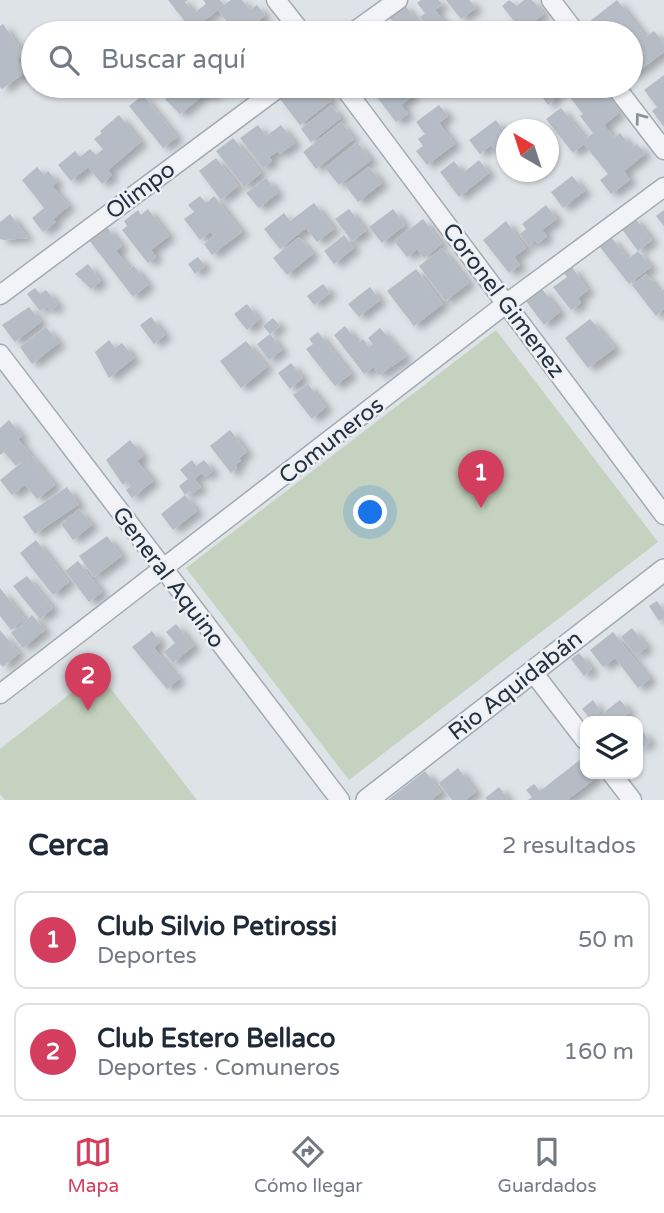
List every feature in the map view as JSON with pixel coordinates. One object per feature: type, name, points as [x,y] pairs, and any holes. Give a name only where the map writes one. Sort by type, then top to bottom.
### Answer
[{"type":"street","points":[[276,0],[293,21]]},
{"type":"street","points":[[369,21],[398,0]]},
{"type":"street","points":[[551,0],[567,21]]},
{"type":"street","name":"Olimpo","points":[[0,295],[265,98]]},
{"type":"street","name":"Coronel Gimenez","points":[[352,98],[664,515]]},
{"type":"street","points":[[624,98],[664,150]]},
{"type":"street","name":"Comuneros","points":[[0,694],[507,303],[664,187]]},
{"type":"street","name":"General Aquino","points":[[0,354],[340,800]]},
{"type":"street","name":"Rio Aquidabán","points":[[367,800],[664,570]]},
{"type":"street","points":[[532,671],[580,733]]},
{"type":"street","points":[[616,779],[632,800]]},
{"type":"green space","points":[[496,330],[658,542],[349,780],[186,568]]},
{"type":"green space","points":[[98,672],[197,800],[5,800],[0,794],[0,749]]},
{"type":"building","points":[[168,0],[188,0],[185,2],[194,13],[206,4],[203,0],[220,0],[224,5],[231,0],[242,0],[250,10],[257,5],[265,15],[260,21],[226,21],[218,10],[204,21],[185,21]]},
{"type":"building","points":[[421,0],[439,0],[442,4],[435,10],[443,21],[423,21],[420,17],[425,13],[417,3]]},
{"type":"building","points":[[446,0],[469,0],[476,8],[461,19]]},
{"type":"building","points":[[509,0],[517,6],[524,0],[532,0],[544,14],[535,21],[514,21],[502,6]]},
{"type":"building","points":[[617,0],[633,21],[590,21]]},
{"type":"building","points":[[404,4],[417,21],[392,21],[389,17]]},
{"type":"building","points":[[3,24],[21,50],[21,56],[17,59],[21,65],[21,76],[2,89],[0,87],[0,26]]},
{"type":"building","points":[[654,31],[664,43],[664,52],[643,68],[643,33],[646,37]]},
{"type":"building","points":[[664,75],[664,127],[652,111],[657,107],[644,90]]},
{"type":"building","points":[[139,98],[145,98],[177,137],[163,148],[129,106]]},
{"type":"building","points":[[166,98],[200,98],[180,114]]},
{"type":"building","points":[[330,98],[332,100],[300,125],[280,99]]},
{"type":"building","points":[[378,98],[410,98],[401,105],[408,114],[396,122]]},
{"type":"building","points":[[543,98],[553,98],[554,100],[548,105]]},
{"type":"building","points":[[571,98],[607,98],[619,113],[604,125],[614,138],[620,133],[632,148],[637,144],[645,154],[624,171],[630,180],[611,194],[600,180],[608,174],[584,144],[573,153],[559,135],[559,119],[546,119],[561,108],[586,139],[593,133],[580,116],[583,114]]},
{"type":"building","points":[[331,105],[341,118],[311,142],[301,129]]},
{"type":"building","points":[[439,105],[448,116],[439,123],[455,144],[427,165],[416,151],[423,146],[418,139],[425,134],[416,122]]},
{"type":"building","points":[[119,115],[141,142],[108,170],[112,175],[102,184],[88,167],[71,181],[58,165],[75,151],[80,157],[90,149],[96,155],[103,149],[94,139]]},
{"type":"building","points":[[496,120],[496,152],[491,145],[480,154],[469,140]]},
{"type":"building","points":[[341,122],[354,139],[316,169],[303,152]]},
{"type":"building","points":[[258,125],[266,136],[281,125],[295,143],[280,154],[278,151],[269,157],[272,161],[263,168],[240,138]]},
{"type":"building","points":[[233,138],[261,173],[244,187],[216,151]]},
{"type":"building","points":[[357,142],[371,160],[339,185],[325,168]]},
{"type":"building","points":[[216,158],[238,186],[221,200],[199,171]]},
{"type":"building","points":[[479,160],[489,173],[459,197],[440,172],[454,161],[463,173]]},
{"type":"building","points":[[37,167],[44,175],[48,171],[57,182],[52,186],[69,206],[53,219],[56,222],[43,232],[32,218],[44,208],[22,180]]},
{"type":"building","points":[[369,167],[382,183],[358,202],[345,185]]},
{"type":"building","points":[[572,176],[585,191],[563,208],[551,192]]},
{"type":"building","points":[[266,178],[278,193],[259,208],[246,193]]},
{"type":"building","points":[[200,196],[206,203],[214,196],[242,232],[212,255],[204,244],[214,236],[210,232],[200,240],[184,219],[194,212],[188,205]]},
{"type":"building","points":[[314,203],[334,229],[317,242],[306,228],[280,249],[264,229],[284,213],[290,221]]},
{"type":"building","points":[[546,205],[557,219],[542,230],[547,236],[538,244],[535,240],[528,246],[520,234],[526,229],[522,224]]},
{"type":"building","points":[[148,209],[169,236],[151,250],[156,257],[148,263],[122,230],[127,226],[124,221],[138,210],[141,215]]},
{"type":"building","points":[[349,209],[366,231],[352,241],[335,219]]},
{"type":"building","points":[[393,209],[405,225],[382,243],[369,227]]},
{"type":"building","points":[[664,210],[664,226],[656,216]]},
{"type":"building","points":[[10,214],[28,238],[0,239],[0,222]]},
{"type":"building","points":[[634,217],[652,240],[638,251],[621,228]]},
{"type":"building","points":[[423,219],[442,244],[424,258],[417,249],[407,257],[394,241]]},
{"type":"building","points":[[506,221],[526,248],[514,257],[520,265],[509,273],[483,240]]},
{"type":"building","points":[[106,226],[122,246],[116,251],[130,269],[134,266],[148,285],[133,297],[89,240]]},
{"type":"building","points":[[344,235],[354,248],[334,264],[324,251]]},
{"type":"building","points":[[299,237],[313,254],[287,275],[273,258]]},
{"type":"building","points":[[611,237],[628,259],[638,251],[651,267],[629,284],[600,247]]},
{"type":"building","points":[[442,248],[469,283],[445,301],[419,266]]},
{"type":"building","points":[[198,257],[205,266],[195,274],[188,264]]},
{"type":"building","points":[[88,264],[101,281],[91,289],[75,274]]},
{"type":"building","points":[[572,267],[588,290],[578,298],[581,303],[571,310],[553,287],[567,277],[564,273]]},
{"type":"building","points":[[416,269],[443,304],[414,326],[387,291]]},
{"type":"building","points":[[646,274],[660,292],[664,289],[664,309],[656,316],[632,285]]},
{"type":"building","points":[[323,284],[330,293],[314,305],[307,296]]},
{"type":"building","points":[[370,287],[380,300],[359,317],[348,304]]},
{"type":"building","points":[[35,288],[40,294],[46,290],[58,305],[51,311],[47,306],[40,311],[27,294]]},
{"type":"building","points":[[542,289],[560,312],[544,325],[526,301]]},
{"type":"building","points":[[247,304],[259,320],[247,330],[234,314]]},
{"type":"building","points":[[29,307],[41,322],[15,342],[2,325]]},
{"type":"building","points":[[151,317],[165,335],[154,344],[140,325]]},
{"type":"building","points":[[273,318],[280,326],[270,334],[263,326]]},
{"type":"building","points":[[590,319],[615,348],[588,368],[565,338]]},
{"type":"building","points":[[345,326],[358,343],[363,339],[369,347],[373,344],[368,338],[380,328],[406,357],[379,375],[373,367],[364,374],[334,335]]},
{"type":"building","points":[[46,327],[59,343],[32,364],[20,347]]},
{"type":"building","points":[[318,332],[351,374],[335,386],[306,349],[313,344],[309,339]]},
{"type":"building","points":[[270,334],[282,350],[269,360],[257,344]]},
{"type":"building","points":[[109,340],[115,348],[122,343],[134,358],[109,378],[95,352]]},
{"type":"building","points":[[246,341],[267,367],[241,388],[220,361]]},
{"type":"building","points":[[291,363],[303,378],[290,389],[278,373]]},
{"type":"building","points":[[308,384],[326,407],[312,419],[293,395]]},
{"type":"building","points":[[9,420],[22,436],[18,439],[30,454],[16,466],[4,452],[0,455],[0,428]]},
{"type":"building","points":[[230,430],[247,452],[239,458],[241,461],[231,473],[210,446]]},
{"type":"building","points":[[130,440],[143,456],[137,461],[153,481],[132,498],[126,490],[131,486],[127,481],[123,485],[106,460]]},
{"type":"building","points":[[31,455],[55,485],[37,499],[25,485],[12,495],[0,480]]},
{"type":"building","points":[[192,460],[196,466],[204,460],[213,471],[205,477],[202,473],[194,479],[201,487],[192,494],[190,491],[185,495],[179,486],[188,479],[180,470]]},
{"type":"building","points":[[67,487],[79,504],[35,534],[23,517]]},
{"type":"building","points":[[185,495],[197,511],[173,530],[161,514]]},
{"type":"building","points":[[79,509],[92,525],[73,540],[61,524]]},
{"type":"building","points":[[107,536],[122,556],[94,577],[79,556]]},
{"type":"building","points":[[36,540],[69,582],[53,595],[20,553]]},
{"type":"building","points":[[78,561],[102,592],[89,602],[65,571]]},
{"type":"building","points":[[27,576],[53,608],[40,619],[13,586]]},
{"type":"building","points":[[0,588],[25,619],[11,630],[0,616]]},
{"type":"building","points":[[657,601],[664,611],[664,618],[659,621],[649,606]]},
{"type":"building","points":[[32,615],[45,630],[23,648],[11,633]]},
{"type":"building","points":[[176,624],[194,646],[173,663],[164,652],[175,643],[166,632]]},
{"type":"building","points":[[632,628],[647,647],[636,655],[621,637]]},
{"type":"building","points":[[0,630],[19,653],[3,667],[0,664]]},
{"type":"building","points":[[152,631],[160,642],[154,648],[179,679],[167,689],[132,647]]},
{"type":"building","points":[[613,632],[650,679],[638,688],[615,658],[603,667],[590,650]]},
{"type":"building","points":[[579,653],[592,669],[584,676],[571,659]]},
{"type":"building","points":[[593,700],[601,712],[596,716],[588,716],[582,709]]},
{"type":"building","points":[[620,700],[630,712],[625,716],[599,716]]},
{"type":"building","points":[[643,732],[650,742],[643,747]]},
{"type":"building","points":[[580,760],[580,779],[595,779],[567,800],[528,800],[532,797],[526,790],[534,784],[540,791]]},
{"type":"building","points":[[458,768],[476,792],[465,800],[452,800],[439,783]]},
{"type":"building","points":[[425,771],[441,792],[431,800],[388,800]]},
{"type":"building","points":[[499,787],[509,800],[485,798]]},
{"type":"place","name":"Club Silvio Petirossi","points":[[481,508]]},
{"type":"place","name":"Club Estero Bellaco","points":[[88,711]]}]
